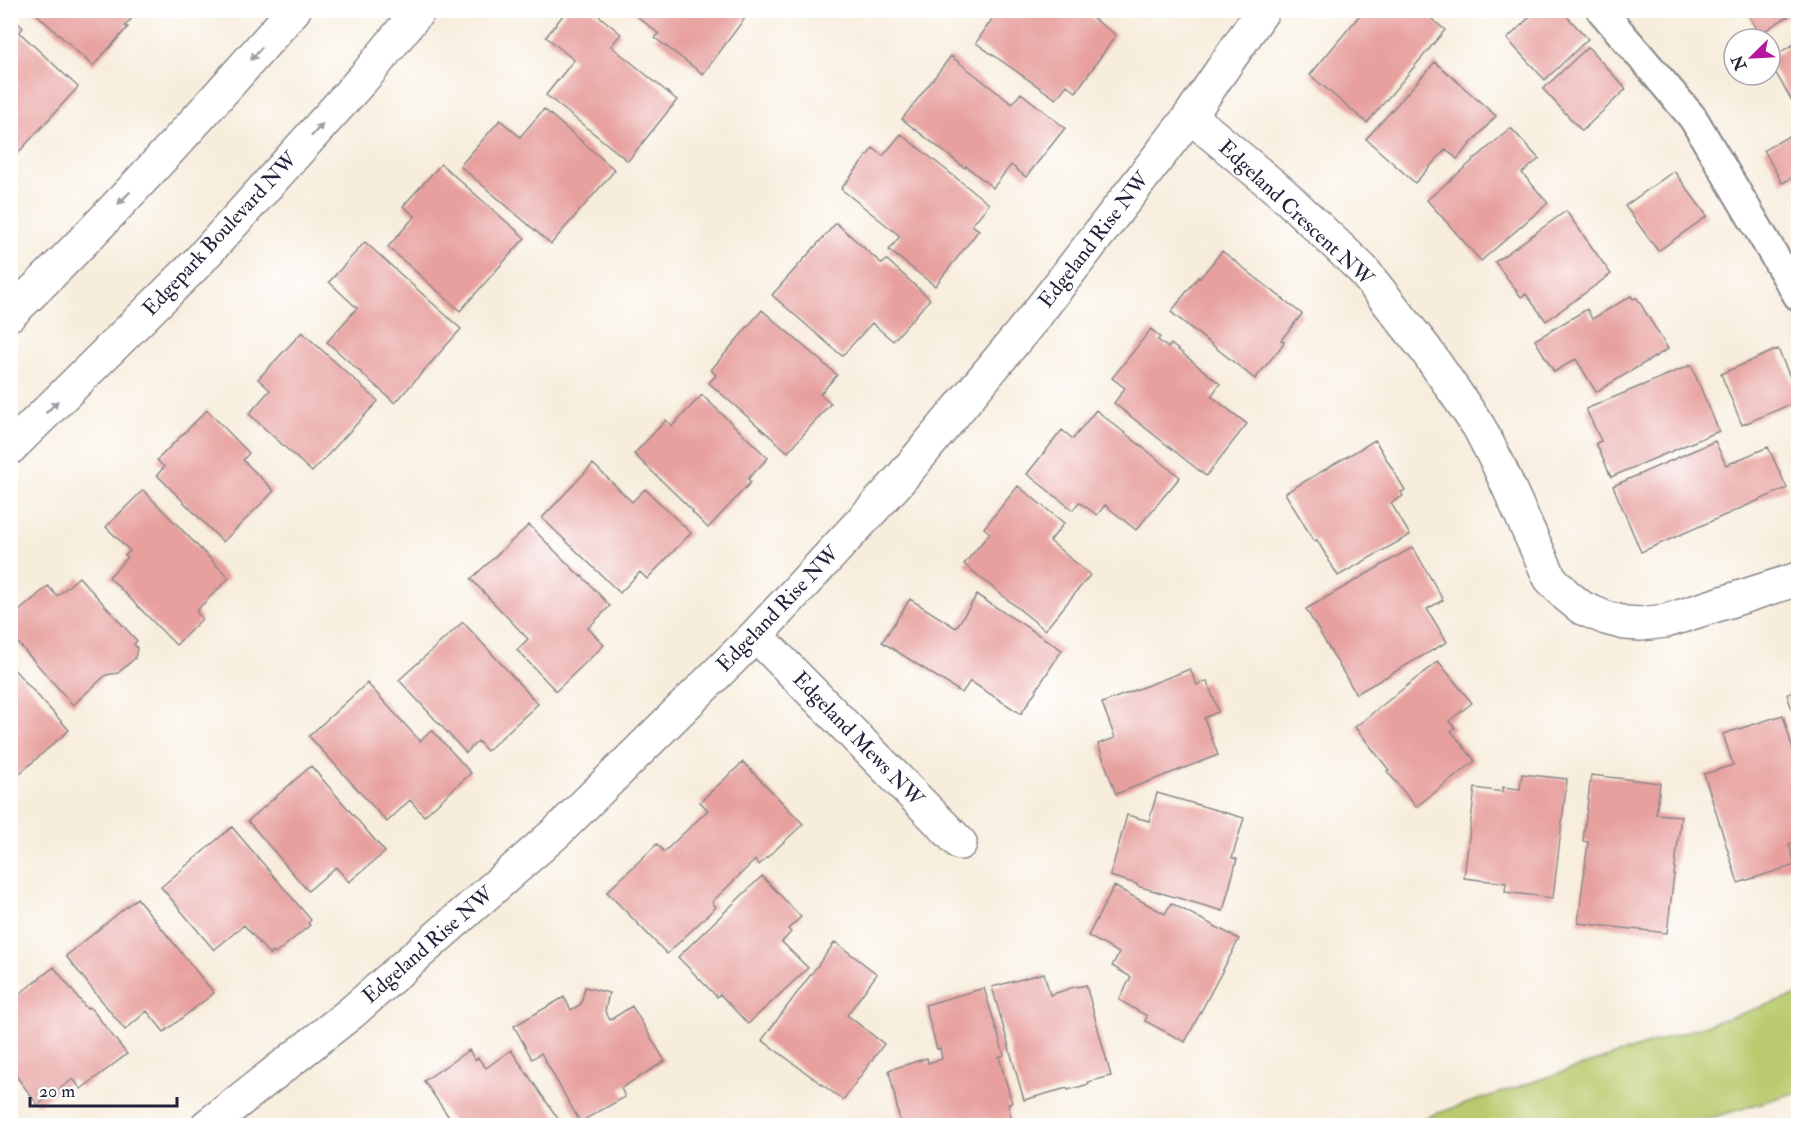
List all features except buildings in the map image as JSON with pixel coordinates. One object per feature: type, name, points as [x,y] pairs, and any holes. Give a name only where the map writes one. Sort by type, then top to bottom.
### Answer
[{"type":"street","points":[[10,314],[47,279],[186,134],[294,10]]},
{"type":"street","name":"Edgepark Boulevard NW","points":[[10,448],[198,262],[368,73],[419,10]]},
{"type":"street","name":"Edgeland Rise NW","points":[[207,1125],[351,1012],[558,831],[756,635],[897,483],[1036,315],[1190,116],[1263,10]]},
{"type":"street","name":"Edgeland Crescent NW","points":[[1190,116],[1281,192],[1362,269],[1426,350],[1479,428],[1550,578],[1582,608],[1625,623],[1666,621],[1798,579]]},
{"type":"street","name":"Edgeland Mews NW","points":[[756,635],[960,843]]},
{"type":"lane","points":[[1600,10],[1693,118],[1798,296]]},
{"type":"green space","points":[[1798,995],[1798,1092],[1688,1125],[1406,1125],[1435,1114]]}]
